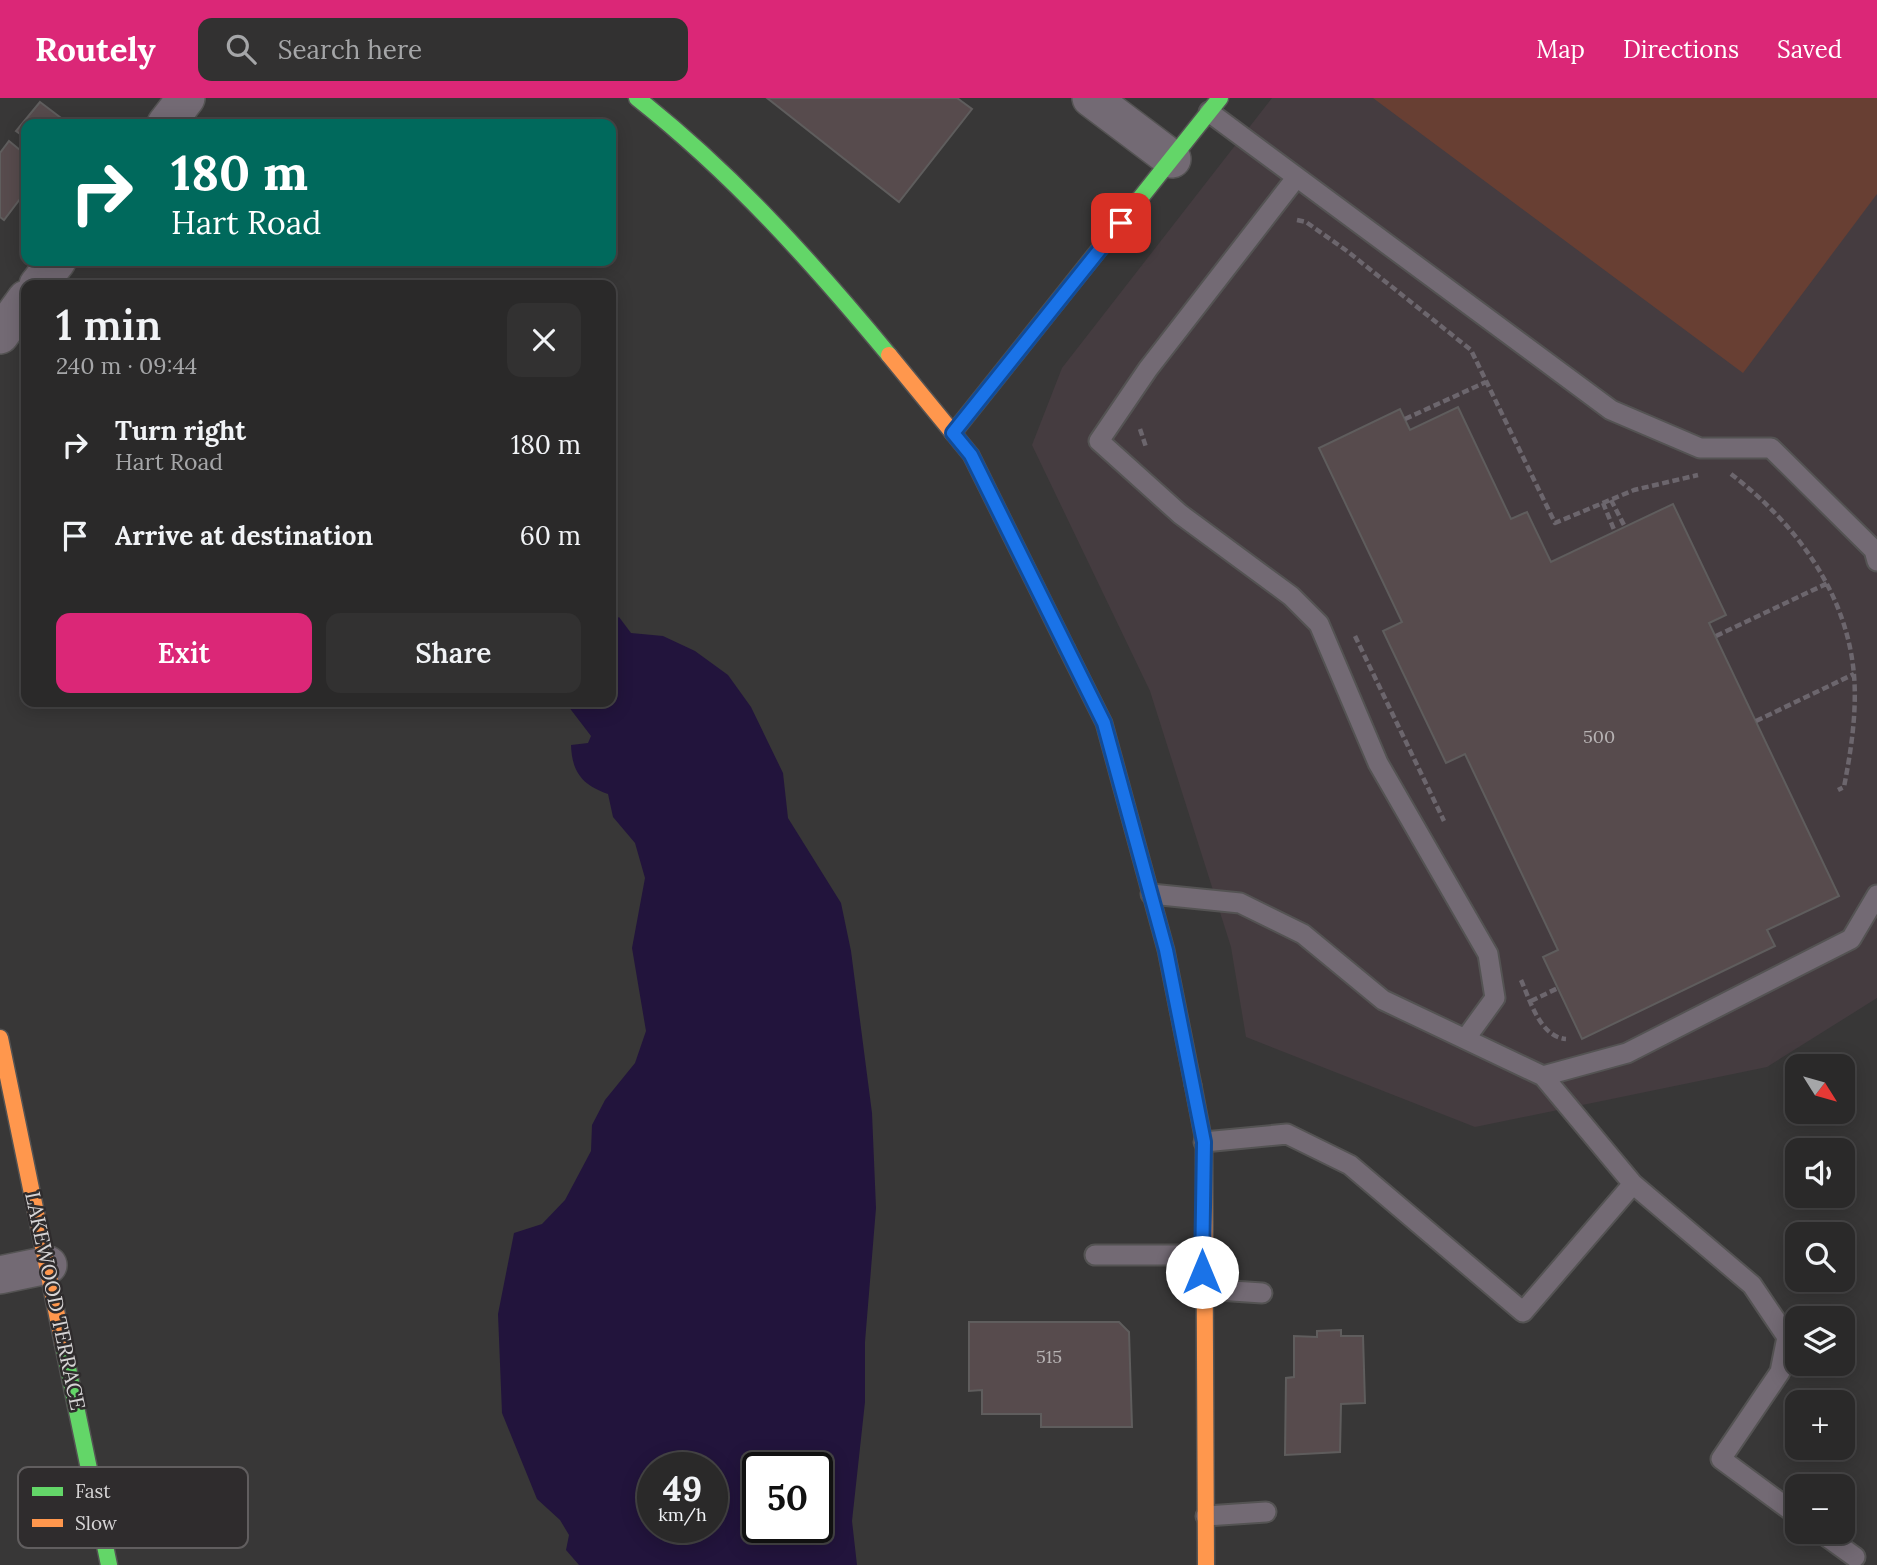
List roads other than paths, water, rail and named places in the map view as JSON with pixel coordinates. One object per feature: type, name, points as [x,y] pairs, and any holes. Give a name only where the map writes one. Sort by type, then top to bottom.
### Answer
[{"type":"main road","points":[[637,98],[685,136],[812,262],[971,455],[1104,723],[1166,950],[1204,1142],[1202,1255],[1206,1565]]},
{"type":"main road","points":[[953,433],[1215,105]]},
{"type":"main road","name":"LAKEWOOD TERRACE","points":[[0,1038],[89,1467]]},
{"type":"street","points":[[170,119],[186,98]]},
{"type":"street","points":[[1091,98],[1172,159]]},
{"type":"street","points":[[42,280],[53,266]]},
{"type":"street","points":[[0,335],[21,306]]},
{"type":"street","points":[[0,1275],[48,1265]]},
{"type":"lane","points":[[1215,105],[1296,178],[1611,410],[1700,448],[1771,448],[1874,550],[1877,561]]},
{"type":"lane","points":[[1296,178],[1148,369],[1099,441],[1180,514],[1291,596],[1319,624],[1378,763],[1488,954],[1495,998],[1466,1038]]},
{"type":"lane","points":[[1151,894],[1240,903],[1303,934],[1383,1000],[1543,1076],[1633,1184],[1752,1285],[1787,1337],[1780,1372],[1721,1459],[1785,1506]]},
{"type":"lane","points":[[1543,1076],[1627,1053],[1851,939],[1877,895]]},
{"type":"lane","points":[[1204,1142],[1287,1134],[1350,1165],[1523,1312],[1633,1184]]},
{"type":"lane","points":[[1096,1255],[1202,1255]]},
{"type":"lane","points":[[1203,1289],[1262,1293]]},
{"type":"lane","points":[[1206,1516],[1266,1512]]},
{"type":"lane","points":[[1837,1544],[1855,1557]]}]
